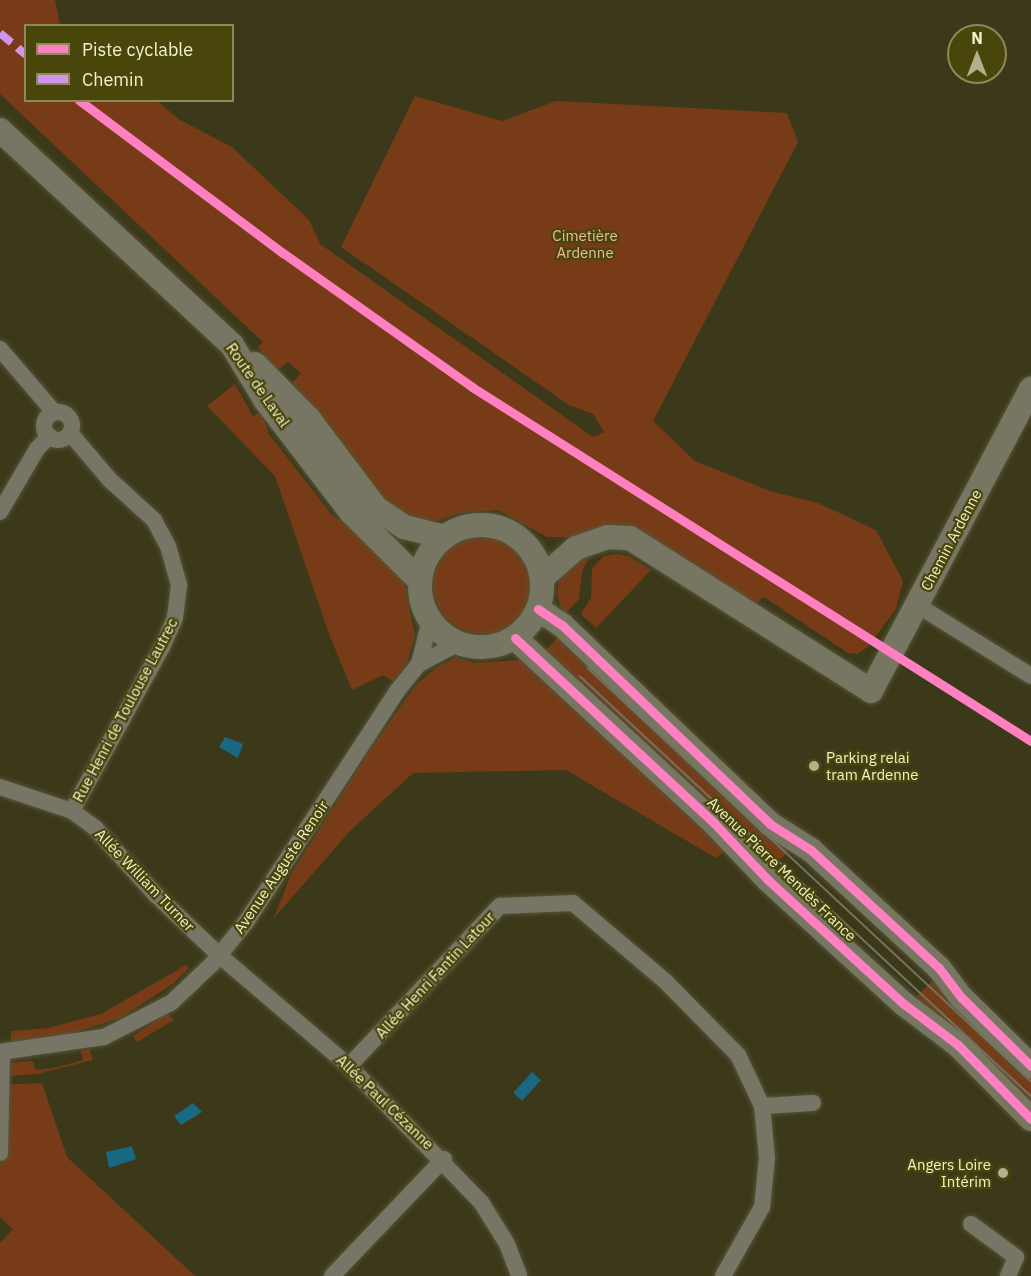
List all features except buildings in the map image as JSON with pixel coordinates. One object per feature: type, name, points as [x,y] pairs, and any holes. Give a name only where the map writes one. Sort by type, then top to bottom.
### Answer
[{"type":"main road","name":"Route de Laval","points":[[0,130],[262,371],[309,419],[376,508],[404,527],[445,537]]},
{"type":"main road","name":"Route de Laval","points":[[232,345],[266,400],[351,512],[420,581]]},
{"type":"main road","name":"Chemin Ardenne","points":[[576,548],[608,537],[641,543],[871,691],[1031,389]]},
{"type":"main road","points":[[485,526],[506,531],[524,543],[537,560],[542,578],[538,609],[515,638],[492,647],[459,643],[445,636],[430,620],[422,602],[420,581],[430,554],[445,537],[464,528],[485,526]]},
{"type":"main road","points":[[524,543],[576,548]]},
{"type":"main road","points":[[542,578],[576,548]]},
{"type":"main road","name":"Avenue Pierre Mendès France","points":[[538,609],[562,625],[770,824],[811,850],[922,952],[1031,1066]]},
{"type":"main road","name":"Avenue Pierre Mendès France","points":[[515,638],[714,823],[768,880],[904,1005],[958,1045],[1031,1119]]},
{"type":"street","points":[[0,349],[54,412],[67,415],[72,423],[70,433],[58,440],[48,436]]},
{"type":"street","points":[[48,436],[44,423],[54,412]]},
{"type":"street","name":"Rue Henri de Toulouse Lautrec","points":[[70,433],[110,480],[154,520],[168,546],[179,585],[176,618],[72,811]]},
{"type":"street","points":[[0,512],[37,448],[48,436]]},
{"type":"street","points":[[917,605],[1031,676]]},
{"type":"street","name":"Avenue Auguste Renoir","points":[[419,664],[430,620]]},
{"type":"street","name":"Avenue Auguste Renoir","points":[[0,1153],[1,1052],[104,1037],[172,1002],[219,955],[246,922],[397,691],[419,664],[459,643]]},
{"type":"street","name":"Allée William Turner","points":[[0,787],[72,811],[95,828],[156,895],[219,955]]},
{"type":"street","name":"Allée Henri Fantin Latour","points":[[350,1066],[500,906],[573,903],[666,982],[738,1055],[762,1106],[767,1158],[762,1207],[723,1276]]},
{"type":"street","name":"Allée Paul Cézanne","points":[[219,955],[350,1066],[444,1159],[481,1202],[507,1244],[519,1276]]},
{"type":"street","points":[[762,1106],[813,1103]]},
{"type":"street","points":[[332,1276],[444,1159]]},
{"type":"street","points":[[972,1224],[1016,1257],[1008,1276]]},
{"type":"green space","name":"Cimetière Ardenne","points":[[0,0],[55,0],[60,24],[24,24],[24,102],[158,102],[180,120],[232,147],[309,220],[320,244],[593,437],[604,432],[593,414],[569,405],[341,247],[415,96],[502,121],[556,101],[787,113],[798,142],[653,421],[695,461],[773,492],[818,503],[876,530],[903,581],[896,609],[868,647],[857,654],[848,653],[764,597],[756,604],[652,538],[547,537],[498,510],[459,513],[437,521],[414,519],[382,499],[324,418],[292,383],[301,373],[288,362],[276,371],[258,347],[263,342],[0,94]]},
{"type":"green space","points":[[235,384],[253,416],[261,411],[269,434],[332,515],[355,530],[404,581],[415,636],[406,665],[393,681],[383,675],[352,690],[329,634],[275,476],[207,406]]},
{"type":"green space","points":[[482,536],[501,540],[517,550],[527,566],[531,585],[527,604],[517,620],[501,630],[482,634],[463,630],[447,620],[437,604],[433,585],[437,566],[447,550],[463,540]]},
{"type":"green space","points":[[616,554],[628,556],[651,570],[596,628],[581,614],[591,598],[592,568],[604,556]]},
{"type":"green space","points":[[590,555],[582,572],[579,599],[564,615],[557,596],[559,581],[578,559]]},
{"type":"green space","points":[[560,635],[790,849],[774,866],[544,652]]},
{"type":"green space","points":[[456,657],[474,663],[521,660],[568,695],[725,851],[716,858],[566,770],[413,773],[350,831],[274,918],[291,874],[369,751],[415,686],[437,667]]},
{"type":"green space","points":[[186,965],[189,968],[173,984],[120,1018],[53,1039],[11,1042],[11,1031],[48,1028],[101,1014]]},
{"type":"green space","points":[[932,981],[1031,1073],[1031,1104],[916,997]]},
{"type":"green space","points":[[168,1013],[174,1020],[137,1042],[133,1036]]},
{"type":"green space","points":[[89,1049],[93,1060],[37,1074],[6,1076],[5,1063],[33,1061],[35,1070],[54,1068],[83,1060],[81,1051]]},
{"type":"green space","points":[[42,1083],[67,1157],[195,1276],[0,1276],[0,1243],[13,1229],[0,1217],[0,1085]]},
{"type":"water","points":[[225,737],[243,744],[238,758],[219,747]]},
{"type":"water","points":[[532,1072],[541,1080],[522,1101],[513,1093]]},
{"type":"water","points":[[193,1103],[202,1112],[181,1125],[174,1116]]},
{"type":"water","points":[[132,1146],[136,1159],[109,1168],[106,1152]]},
{"type":"tram line","points":[[588,668],[1031,1081]]},
{"type":"tram line","points":[[580,676],[1031,1096]]},
{"type":"marked path","points":[[0,33],[24,53]]},
{"type":"cycle path","points":[[82,102],[283,253],[472,387],[1031,741]]},
{"type":"cycle path","points":[[538,609],[562,625],[770,824],[811,850],[939,968],[962,998],[1031,1066]]},
{"type":"cycle path","points":[[515,638],[714,823],[768,880],[904,1004],[958,1045],[1031,1119]]},
{"type":"place","name":"Parking relai tram Ardenne","points":[[814,766]]},
{"type":"place","name":"Angers Loire Intérim","points":[[1003,1173]]}]
